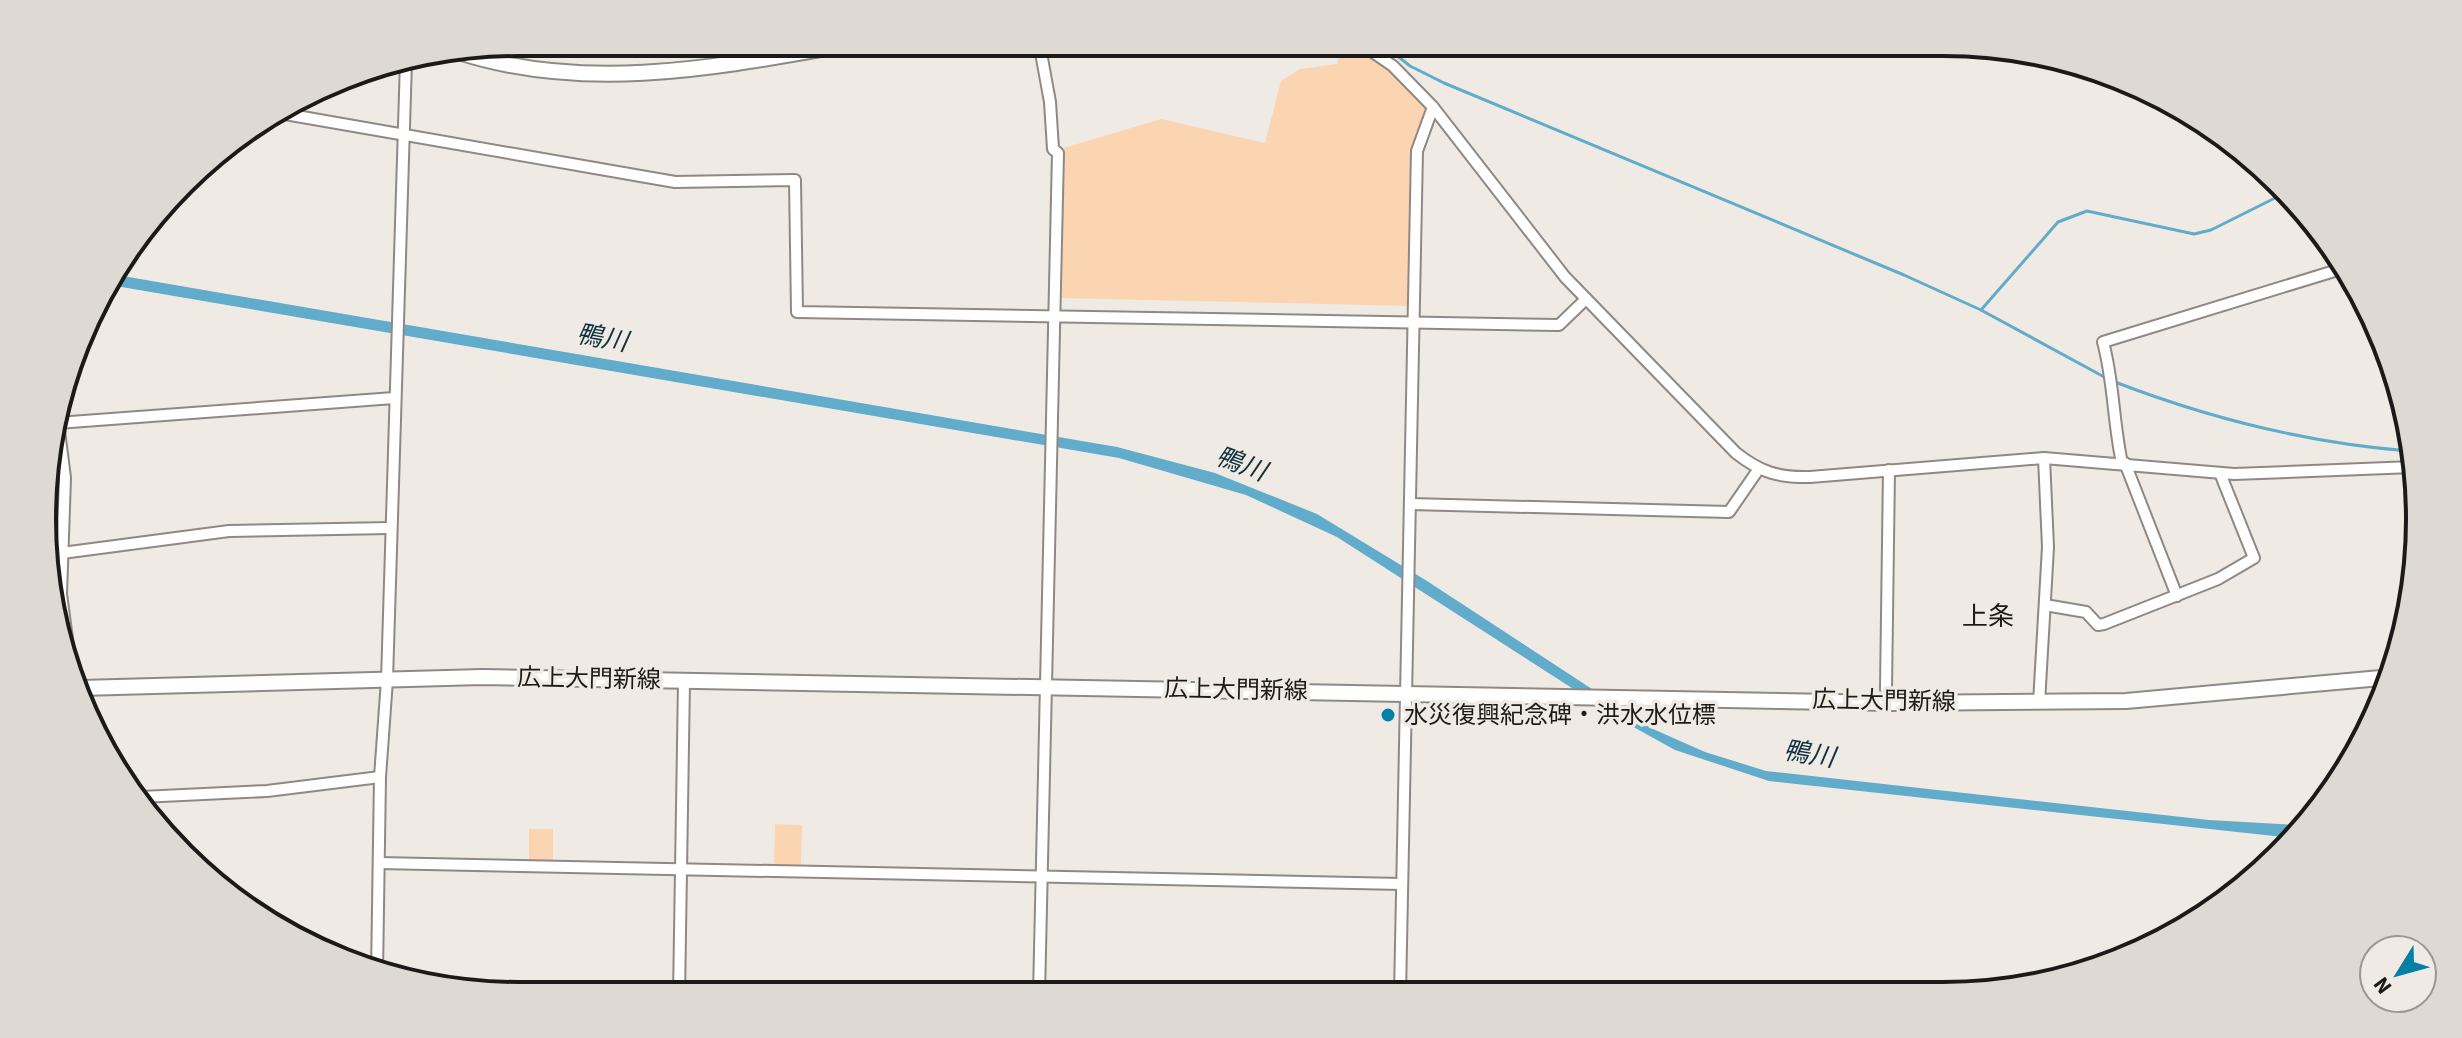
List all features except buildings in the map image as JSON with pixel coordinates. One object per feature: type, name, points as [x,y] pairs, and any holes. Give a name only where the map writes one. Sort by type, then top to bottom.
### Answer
[{"type":"main road","points":[[486,57],[574,75],[610,76],[688,70],[774,56]]},
{"type":"main road","name":"広上大門新線","points":[[88,688],[482,677],[1890,703],[2039,703],[2126,701],[2377,678]]},
{"type":"street","points":[[1039,982],[1048,450],[1058,153],[1053,149],[1050,102],[1042,56]]},
{"type":"street","points":[[1378,56],[1393,66],[1433,107],[1532,238],[1586,299],[1736,453],[1758,470],[1788,478],[2044,458],[2220,473],[2403,467]]},
{"type":"street","points":[[377,959],[380,777],[387,680],[406,70]]},
{"type":"street","points":[[1400,982],[1417,151],[1433,107]]},
{"type":"street","points":[[292,115],[675,182],[795,180],[797,312],[1559,325],[1586,299]]},
{"type":"street","points":[[2177,596],[2124,463],[2112,410],[2112,376],[2103,342],[2334,271]]},
{"type":"street","points":[[67,422],[394,398]]},
{"type":"street","points":[[61,450],[65,478],[61,586]]},
{"type":"street","points":[[2039,703],[2048,518],[2044,458]]},
{"type":"street","points":[[1410,504],[1729,512],[1758,470]]},
{"type":"street","points":[[1889,470],[1886,689],[1890,703]]},
{"type":"street","points":[[2045,605],[2086,612],[2098,625],[2177,596],[2254,558],[2220,473]]},
{"type":"street","points":[[62,553],[262,528],[390,528]]},
{"type":"street","points":[[679,982],[684,682]]},
{"type":"street","points":[[149,797],[267,791],[380,777]]},
{"type":"street","points":[[379,863],[1042,874],[1402,884]]},
{"type":"shaded area","points":[[1338,56],[1388,56],[1428,95],[1413,153],[1409,306],[1061,298],[1064,148],[1161,119],[1265,143],[1281,81],[1300,69],[1337,64]]},
{"type":"shaded area","points":[[775,824],[802,825],[801,865],[774,864]]},
{"type":"shaded area","points":[[529,829],[553,829],[553,862],[529,862]]},
{"type":"water","points":[[125,276],[1117,447],[1215,473],[1317,514],[1427,581],[1653,729],[1705,752],[1766,771],[2209,820],[2290,825],[2279,837],[1769,781],[1675,750],[1628,724],[1337,537],[1246,495],[1119,458],[118,286]]},
{"type":"waterway","points":[[1398,56],[1444,83],[1981,310],[2108,379]]},
{"type":"waterway","points":[[1981,310],[2058,222],[2087,211],[2194,234],[2211,230],[2275,198]]},
{"type":"waterway","points":[[2115,382],[2187,407],[2260,427],[2334,442],[2401,450]]},
{"type":"place","name":"水災復興紀念碑・洪水水位標","points":[[1388,715]]},
{"type":"district","name":"上条","points":[[1988,616]]},
{"type":"water label","name":"鴨川","points":[[602,338]]},
{"type":"water label","name":"鴨川","points":[[1241,464]]},
{"type":"water label","name":"鴨川","points":[[1809,754]]}]
